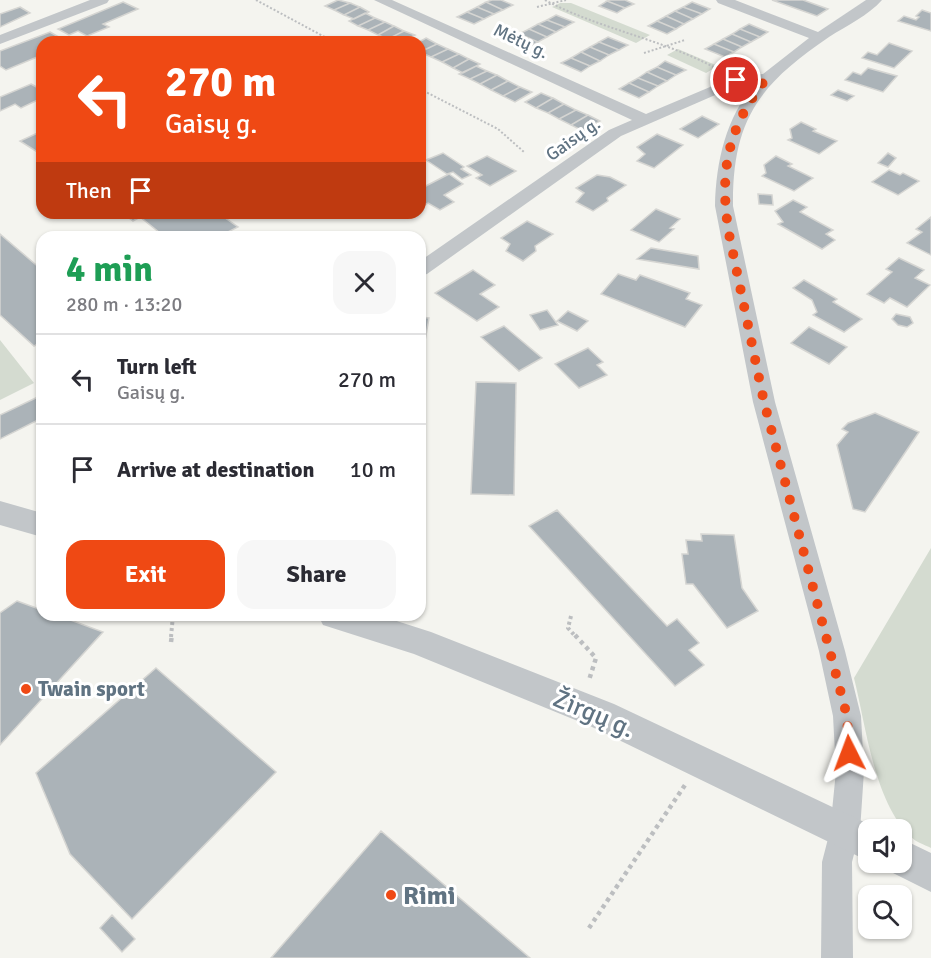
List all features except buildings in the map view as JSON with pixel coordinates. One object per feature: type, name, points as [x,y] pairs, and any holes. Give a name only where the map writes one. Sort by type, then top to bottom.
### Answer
[{"type":"street","points":[[0,40],[102,0]]},
{"type":"street","name":"Mėtų g.","points":[[381,0],[644,119]]},
{"type":"street","points":[[723,0],[820,37]]},
{"type":"street","points":[[837,958],[837,862],[857,837],[847,716],[764,402],[739,289],[724,206],[724,176],[730,146],[749,104],[766,79],[780,65],[875,0]]},
{"type":"street","name":"Gaisų g.","points":[[426,266],[562,171],[600,141],[644,119],[686,105],[736,80],[749,77],[766,79]]},
{"type":"street","points":[[0,513],[36,523]]},
{"type":"street","name":"Žirgų g.","points":[[353,621],[420,642],[580,706],[857,837]]},
{"type":"street","points":[[912,863],[931,873]]},
{"type":"path","points":[[256,0],[323,36]]},
{"type":"path","points":[[545,0],[612,29],[671,46],[703,60],[736,80]]},
{"type":"path","points":[[537,7],[566,0]]},
{"type":"path","points":[[644,53],[685,40]]},
{"type":"path","points":[[426,92],[498,129],[524,152]]},
{"type":"path","points":[[571,616],[568,628],[596,658],[580,706]]},
{"type":"path","points":[[171,642],[173,621]]},
{"type":"path","points":[[589,928],[700,762]]},
{"type":"shaded area","points":[[560,3],[571,3],[650,35],[636,43],[552,7]]},
{"type":"shaded area","points":[[678,49],[718,66],[706,73],[667,55]]},
{"type":"shaded area","points":[[0,340],[34,383],[0,400]]},
{"type":"shaded area","points":[[931,548],[931,848],[912,838],[912,819],[896,819],[888,804],[873,762],[854,678]]},
{"type":"place","name":"Twain sport","points":[[26,689]]},
{"type":"place","name":"Rimi","points":[[391,895]]},
{"type":"route","points":[[736,80],[749,77],[766,79],[753,95],[739,121],[730,146],[724,176],[724,206],[739,289],[764,402],[832,651],[847,716],[849,753]]}]
